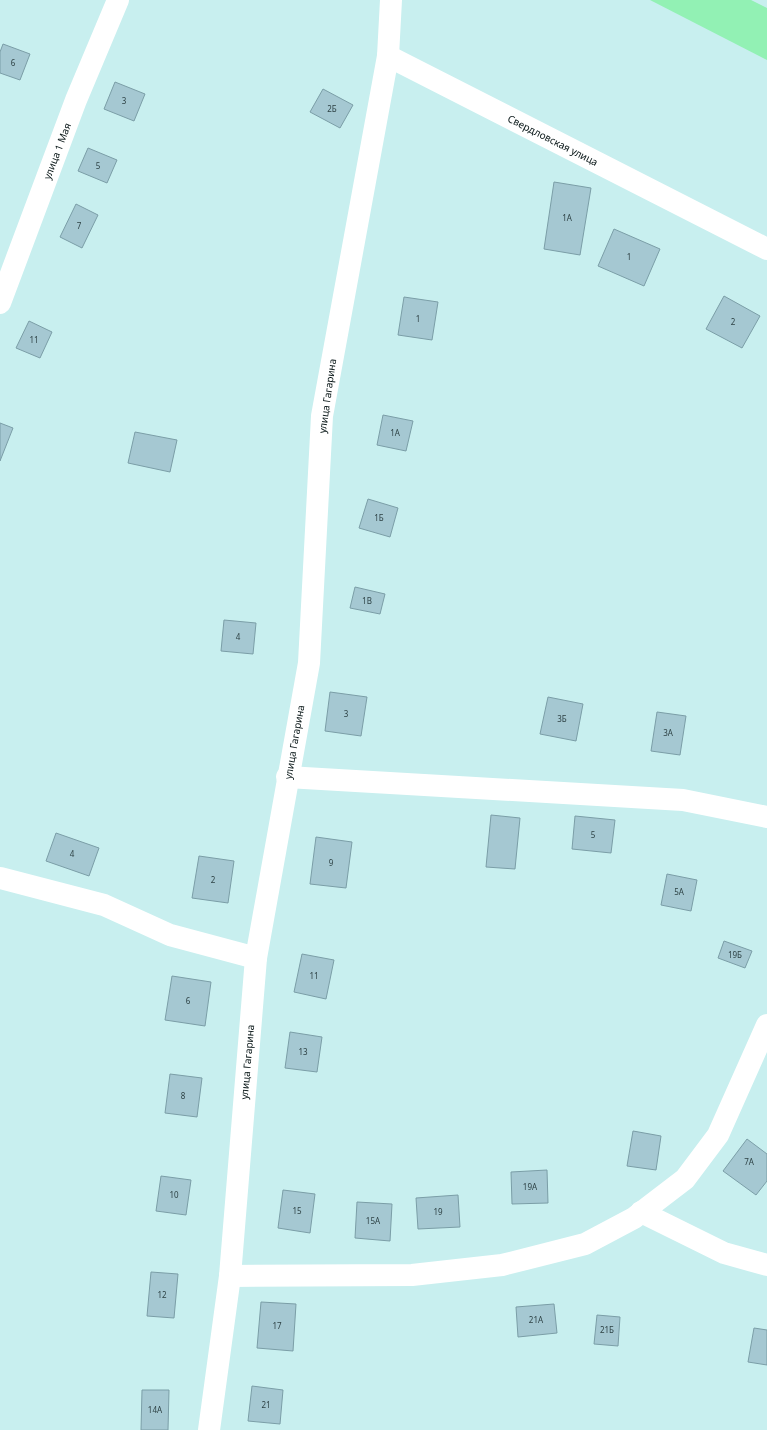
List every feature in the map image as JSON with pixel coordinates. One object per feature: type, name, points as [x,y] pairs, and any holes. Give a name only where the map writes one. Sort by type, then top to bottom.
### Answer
[{"type":"street","name":"улица 1 Мая","points":[[0,302],[76,100],[118,0]]},
{"type":"street","points":[[388,56],[391,0]]},
{"type":"street","name":"Свердловская улица","points":[[388,56],[767,249]]},
{"type":"street","name":"улица Гагарина","points":[[208,1430],[230,1276],[256,958],[309,663],[322,416],[388,56]]},
{"type":"street","points":[[288,777],[683,800],[767,817]]},
{"type":"street","points":[[0,878],[104,905],[170,935],[256,958]]},
{"type":"street","points":[[230,1276],[412,1275],[502,1265],[585,1244],[641,1212],[685,1179],[718,1135],[767,1025]]},
{"type":"street","points":[[641,1212],[724,1254],[767,1265]]},
{"type":"green space","points":[[650,0],[751,0],[767,8],[767,60]]},
{"type":"building","points":[[3,44],[30,54],[20,80],[0,73],[0,52]]},
{"type":"building","points":[[115,82],[145,94],[134,121],[104,109]]},
{"type":"building","points":[[323,89],[353,105],[340,128],[310,112]]},
{"type":"building","points":[[88,148],[117,160],[107,183],[78,171]]},
{"type":"building","points":[[554,182],[591,188],[580,255],[544,249]]},
{"type":"building","points":[[76,204],[98,215],[82,248],[60,237]]},
{"type":"building","points":[[614,229],[660,249],[644,286],[598,266]]},
{"type":"building","points":[[724,296],[760,316],[742,348],[706,329]]},
{"type":"building","points":[[404,297],[438,302],[432,340],[398,335]]},
{"type":"building","points":[[29,321],[52,332],[40,358],[16,348]]},
{"type":"building","points":[[383,415],[413,421],[406,451],[377,445]]},
{"type":"building","points":[[0,423],[13,428],[0,461]]},
{"type":"building","points":[[135,432],[177,440],[170,472],[128,463]]},
{"type":"building","points":[[368,499],[398,508],[390,537],[359,528]]},
{"type":"building","points":[[355,587],[385,594],[380,614],[350,608]]},
{"type":"building","points":[[224,620],[256,623],[253,654],[221,651]]},
{"type":"building","points":[[330,692],[367,697],[361,736],[325,731]]},
{"type":"building","points":[[548,697],[583,704],[576,741],[540,734]]},
{"type":"building","points":[[657,712],[686,716],[680,755],[651,751]]},
{"type":"building","points":[[491,815],[520,818],[515,869],[486,867]]},
{"type":"building","points":[[575,816],[615,820],[611,853],[572,849]]},
{"type":"building","points":[[56,833],[99,848],[89,876],[46,861]]},
{"type":"building","points":[[316,837],[352,842],[346,888],[310,884]]},
{"type":"building","points":[[199,856],[234,861],[228,903],[192,898]]},
{"type":"building","points":[[667,874],[697,880],[691,911],[661,905]]},
{"type":"building","points":[[724,941],[752,951],[745,968],[718,958]]},
{"type":"building","points":[[302,954],[334,960],[326,999],[294,992]]},
{"type":"building","points":[[172,976],[211,982],[205,1026],[165,1020]]},
{"type":"building","points":[[290,1032],[322,1037],[317,1072],[285,1068]]},
{"type":"building","points":[[170,1074],[202,1078],[197,1117],[165,1113]]},
{"type":"building","points":[[633,1131],[661,1136],[656,1170],[627,1166]]},
{"type":"building","points":[[747,1139],[767,1154],[767,1181],[756,1195],[723,1171]]},
{"type":"building","points":[[547,1170],[548,1203],[512,1204],[511,1172]]},
{"type":"building","points":[[161,1176],[191,1180],[186,1215],[156,1211]]},
{"type":"building","points":[[283,1190],[315,1194],[310,1233],[278,1228]]},
{"type":"building","points":[[458,1195],[460,1227],[418,1229],[416,1198]]},
{"type":"building","points":[[357,1202],[392,1204],[390,1241],[355,1238]]},
{"type":"building","points":[[151,1272],[178,1274],[174,1318],[147,1316]]},
{"type":"building","points":[[261,1302],[296,1304],[293,1351],[257,1348]]},
{"type":"building","points":[[554,1304],[557,1333],[518,1337],[516,1307]]},
{"type":"building","points":[[597,1315],[620,1317],[618,1346],[594,1344]]},
{"type":"building","points":[[754,1328],[767,1330],[767,1365],[748,1362]]},
{"type":"building","points":[[252,1386],[283,1390],[280,1424],[248,1421]]},
{"type":"building","points":[[142,1390],[169,1390],[168,1430],[141,1430]]}]
